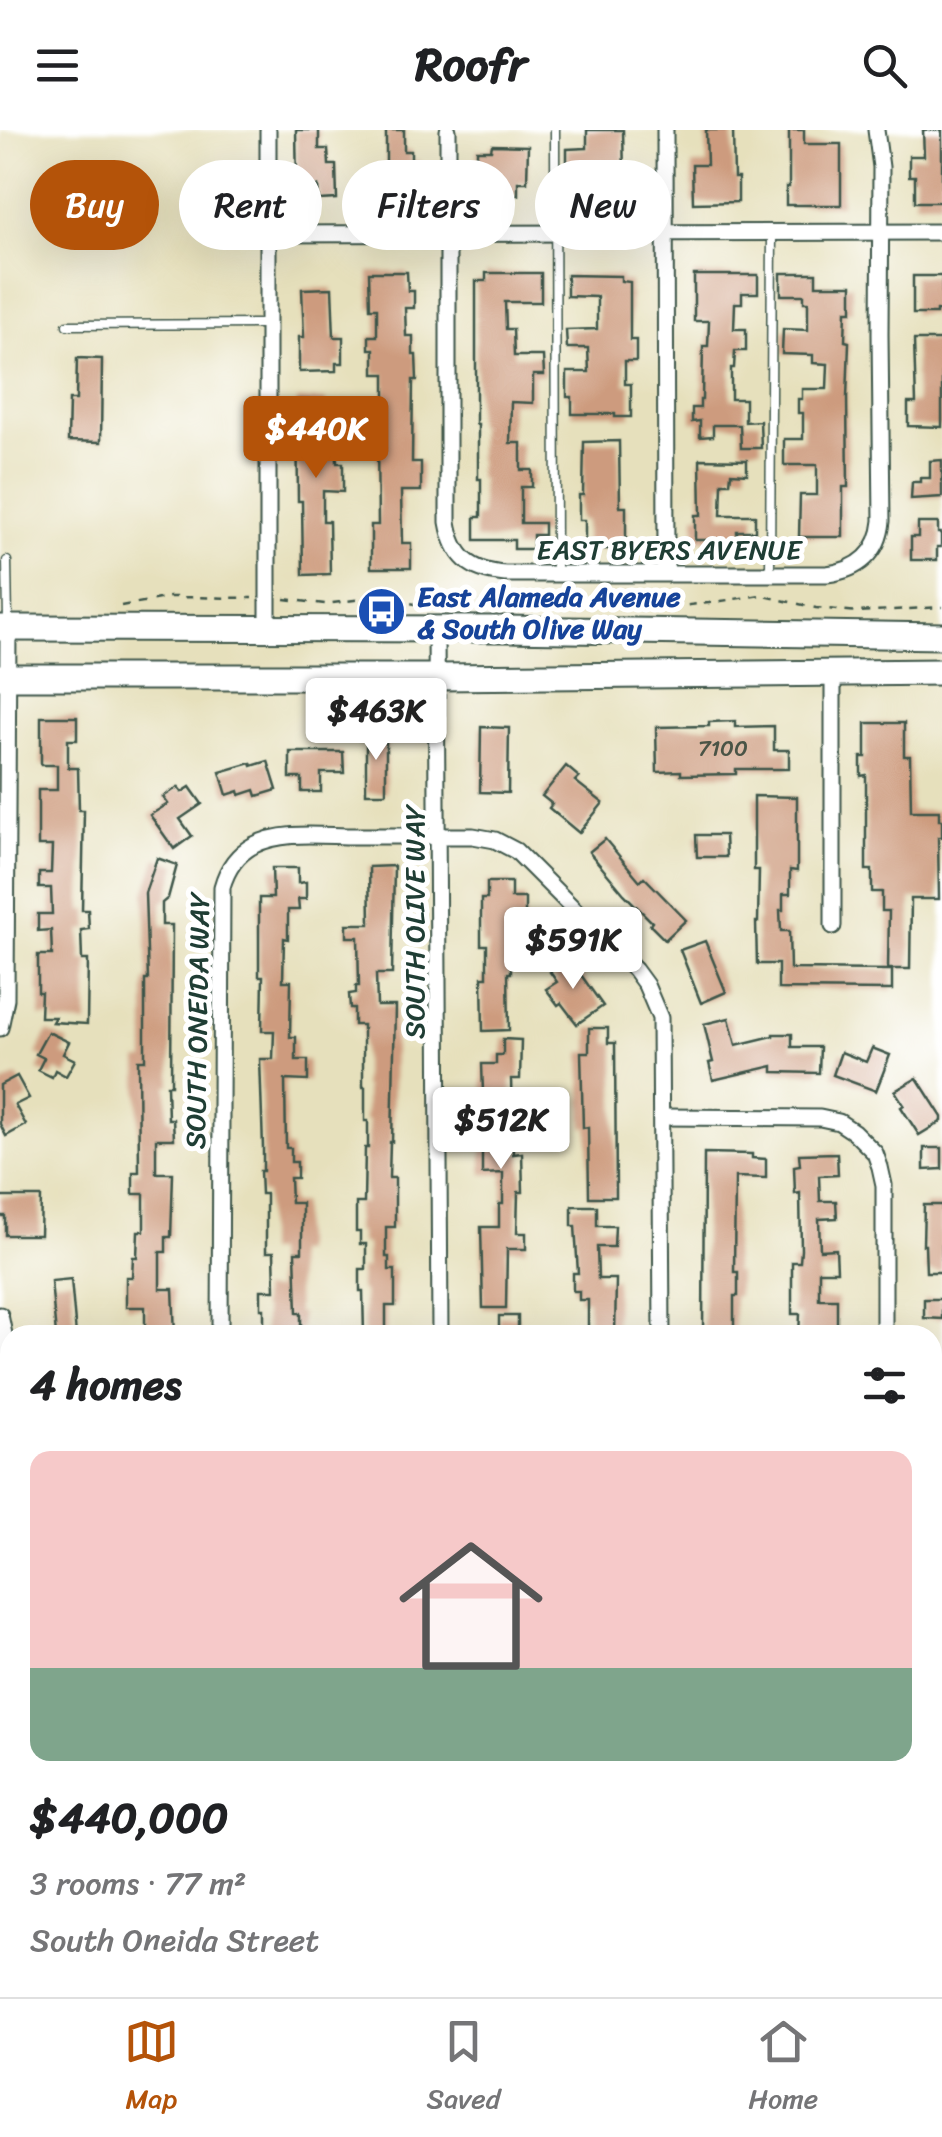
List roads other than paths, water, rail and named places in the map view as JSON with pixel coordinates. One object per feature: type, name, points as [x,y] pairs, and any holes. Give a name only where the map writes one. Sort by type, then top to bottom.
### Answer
[{"type":"main road","points":[[4,628],[436,628],[942,636]]},
{"type":"main road","points":[[4,676],[942,672]]},
{"type":"street","points":[[268,130],[268,160]]},
{"type":"street","points":[[448,130],[448,160]]},
{"type":"street","points":[[665,130],[665,160]]},
{"type":"street","points":[[876,130],[881,166],[881,232]]},
{"type":"street","points":[[671,232],[942,232]]},
{"type":"street","name":"EAST BYERS AVENUE","points":[[448,250],[448,522],[456,549],[469,564],[494,573],[842,572],[866,559],[878,541],[882,520],[881,232]]},
{"type":"street","points":[[267,250],[268,628]]},
{"type":"street","points":[[665,250],[666,573]]},
{"type":"street","points":[[0,1028],[6,999],[4,628]]},
{"type":"street","name":"SOUTH OLIVE WAY","points":[[436,628],[440,1325]]},
{"type":"street","points":[[833,926],[834,673]]},
{"type":"street","name":"SOUTH ONEIDA WAY","points":[[220,1325],[221,910],[226,875],[243,852],[281,837],[438,836],[488,838],[510,846],[646,985],[660,1018],[662,1325]]},
{"type":"street","points":[[661,1117],[820,1118],[839,1122],[866,1142],[875,1153],[884,1185],[884,1325]]},
{"type":"lane","points":[[555,130],[555,160]]},
{"type":"lane","points":[[770,574],[772,232]]},
{"type":"lane","points":[[555,250],[556,574]]},
{"type":"lane","points":[[67,325],[268,324]]},
{"type":"lane","points":[[4,628],[8,562]]},
{"type":"place","name":"East Alameda Avenue & South Olive Way","points":[[382,612]]}]
